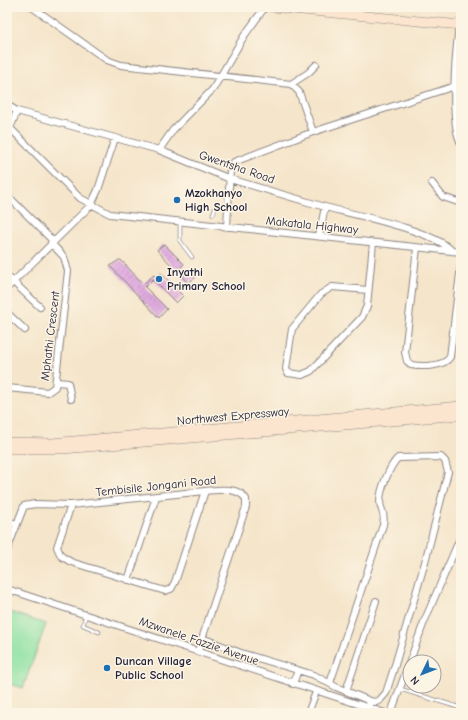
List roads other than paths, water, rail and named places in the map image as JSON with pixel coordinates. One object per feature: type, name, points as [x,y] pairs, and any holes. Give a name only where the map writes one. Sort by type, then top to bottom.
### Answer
[{"type":"main road","points":[[271,7],[330,10],[460,25]]},
{"type":"main road","name":"Northwest Expressway","points":[[7,442],[52,443],[461,406]]},
{"type":"main road","name":"Northwest Expressway","points":[[7,450],[63,449],[461,415]]},
{"type":"street","points":[[34,7],[87,46],[115,63],[132,68],[291,84],[308,73],[316,65]]},
{"type":"street","points":[[159,150],[173,130],[208,94],[221,77],[244,36],[265,7]]},
{"type":"street","points":[[460,25],[455,86],[457,131],[461,143]]},
{"type":"street","points":[[291,84],[299,92],[313,132]]},
{"type":"street","points":[[227,227],[230,167],[234,162],[313,132],[455,86]]},
{"type":"street","name":"Gwentsha Road","points":[[7,105],[17,111],[159,150],[230,179],[425,234],[442,241],[452,250]]},
{"type":"street","points":[[8,127],[17,111]]},
{"type":"street","name":"Makatala Highway","points":[[8,127],[80,198],[110,214],[461,252]]},
{"type":"street","points":[[7,288],[91,205],[98,190],[115,138]]},
{"type":"street","points":[[432,183],[444,197],[461,203]]},
{"type":"street","name":"Mphathi Crescent","points":[[7,195],[52,242],[64,257],[68,271],[57,382],[54,390],[48,392],[7,388]]},
{"type":"street","points":[[319,236],[325,207]]},
{"type":"street","points":[[368,290],[332,287],[321,294],[292,329],[286,369],[288,373],[302,375],[311,371],[358,322],[367,306],[373,243]]},
{"type":"street","points":[[417,248],[406,352],[409,363],[415,365],[441,364],[448,360],[452,351],[459,300],[461,266]]},
{"type":"street","points":[[7,276],[40,307]]},
{"type":"street","points":[[7,313],[25,330]]},
{"type":"street","points":[[57,382],[68,384],[71,399]]},
{"type":"street","points":[[202,638],[241,653],[320,677],[330,683],[346,691],[370,701],[379,701],[386,693],[438,514],[448,472],[445,461],[441,457],[398,458],[390,468],[380,500],[385,516],[383,525],[330,683]]},
{"type":"street","name":"Tembisile Jongani Road","points":[[7,550],[24,506],[35,504],[71,506],[205,491],[225,490],[240,492],[244,495],[246,502],[198,651]]},
{"type":"street","points":[[71,506],[58,542],[58,553],[71,562],[162,591],[169,590],[172,587],[205,491]]},
{"type":"street","points":[[128,580],[156,497]]},
{"type":"street","points":[[7,521],[17,524]]},
{"type":"street","points":[[391,713],[424,622],[461,536]]},
{"type":"street","name":"Mzwanele Fazzie Avenue","points":[[7,589],[198,651],[316,692],[385,713]]},
{"type":"street","points":[[346,691],[376,601]]},
{"type":"street","points":[[293,684],[298,670]]},
{"type":"street","points":[[308,713],[316,692]]},
{"type":"street","points":[[368,709],[370,701]]},
{"type":"lane","points":[[213,214],[216,206],[228,207]]},
{"type":"lane","points":[[180,222],[180,241],[192,257]]},
{"type":"lane","points":[[86,614],[83,625],[99,632]]},
{"type":"lane","points":[[399,689],[461,708]]},
{"type":"place","name":"Mzokhanyo High School","points":[[177,200]]},
{"type":"place","name":"Inyathi Primary School","points":[[159,279]]},
{"type":"place","name":"Duncan Village Public School","points":[[107,668]]}]
